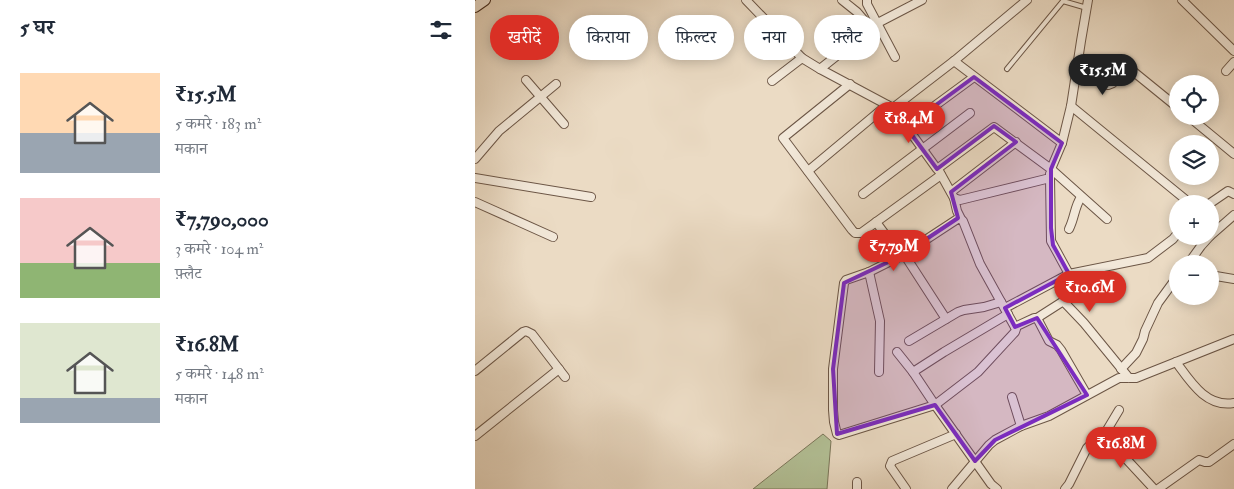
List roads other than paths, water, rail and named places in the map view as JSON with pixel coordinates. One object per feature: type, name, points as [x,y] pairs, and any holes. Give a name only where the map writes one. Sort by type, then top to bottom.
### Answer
[{"type":"main road","points":[[475,7],[485,0]]},
{"type":"street","points":[[746,0],[760,15]]},
{"type":"street","points":[[842,0],[861,15]]},
{"type":"street","points":[[867,0],[870,15]]},
{"type":"street","points":[[880,21],[922,0]]},
{"type":"street","points":[[808,171],[890,106],[954,61],[1027,0]]},
{"type":"street","points":[[1182,0],[1234,51]]},
{"type":"street","points":[[1069,274],[1051,241],[1050,178],[1051,169],[1062,143],[1071,106],[1088,4]]},
{"type":"street","points":[[880,35],[895,57]]},
{"type":"street","points":[[804,59],[890,106],[939,172],[953,195],[957,212],[963,221],[980,264],[1016,330],[978,372],[935,405],[839,435],[836,433],[833,410],[833,369],[843,287],[846,280],[869,272],[903,255],[957,219],[961,219]]},
{"type":"street","points":[[772,82],[800,60]]},
{"type":"street","points":[[820,69],[831,60]]},
{"type":"street","points":[[954,61],[1062,143]]},
{"type":"street","points":[[1226,71],[1234,62]]},
{"type":"street","points":[[1077,64],[1108,85],[1113,83],[1125,68],[1129,68],[1169,100]]},
{"type":"street","points":[[906,127],[974,77]]},
{"type":"street","points":[[526,80],[565,124]]},
{"type":"street","points":[[475,160],[499,131],[556,84]]},
{"type":"street","points":[[851,84],[783,138],[855,233],[861,232],[876,222],[993,127],[1051,169],[1107,218]]},
{"type":"street","points":[[1071,106],[1180,195]]},
{"type":"street","points":[[863,194],[970,113]]},
{"type":"street","points":[[1199,125],[1234,154]]},
{"type":"street","points":[[953,195],[1016,142]]},
{"type":"street","points":[[475,178],[591,197]]},
{"type":"street","points":[[953,195],[960,200],[1050,178]]},
{"type":"street","points":[[1219,197],[1228,191],[1234,194]]},
{"type":"street","points":[[1069,228],[1074,217],[1075,206],[1081,197]]},
{"type":"street","points":[[475,202],[553,237]]},
{"type":"street","points":[[1219,228],[1234,215]]},
{"type":"street","points":[[876,222],[903,255],[946,319]]},
{"type":"street","points":[[913,372],[1005,308],[1069,274],[1148,258],[1169,241]]},
{"type":"street","points":[[1194,255],[1202,245]]},
{"type":"street","points":[[869,272],[880,321],[879,372]]},
{"type":"street","points":[[1219,276],[1234,279]]},
{"type":"street","points":[[1121,368],[1136,353],[1157,303],[1169,287]]},
{"type":"street","points":[[1015,327],[1037,318],[1064,302],[1084,323],[1129,378]]},
{"type":"street","points":[[909,341],[964,310],[984,307],[1005,308]]},
{"type":"street","points":[[1037,318],[1049,341],[1057,345],[1061,350],[1087,396]]},
{"type":"street","points":[[475,371],[526,331],[532,334],[565,376]]},
{"type":"street","points":[[951,489],[995,440],[1021,426],[1049,416],[1119,378],[1136,378],[1234,339]]},
{"type":"street","points":[[897,352],[991,484],[997,489]]},
{"type":"street","points":[[1176,362],[1194,386],[1203,394],[1218,403],[1234,403]]},
{"type":"street","points":[[475,436],[559,369]]},
{"type":"street","points":[[1012,397],[1021,426]]},
{"type":"street","points":[[1077,489],[1067,486],[1087,448],[1096,439],[1104,435],[1119,410]]},
{"type":"street","points":[[906,489],[890,466],[892,461],[956,434]]},
{"type":"street","points":[[1104,435],[1154,489]]},
{"type":"street","points":[[1158,489],[1199,460],[1209,462],[1234,444]]},
{"type":"lane","points":[[1007,68],[1063,1],[1088,4]]}]
